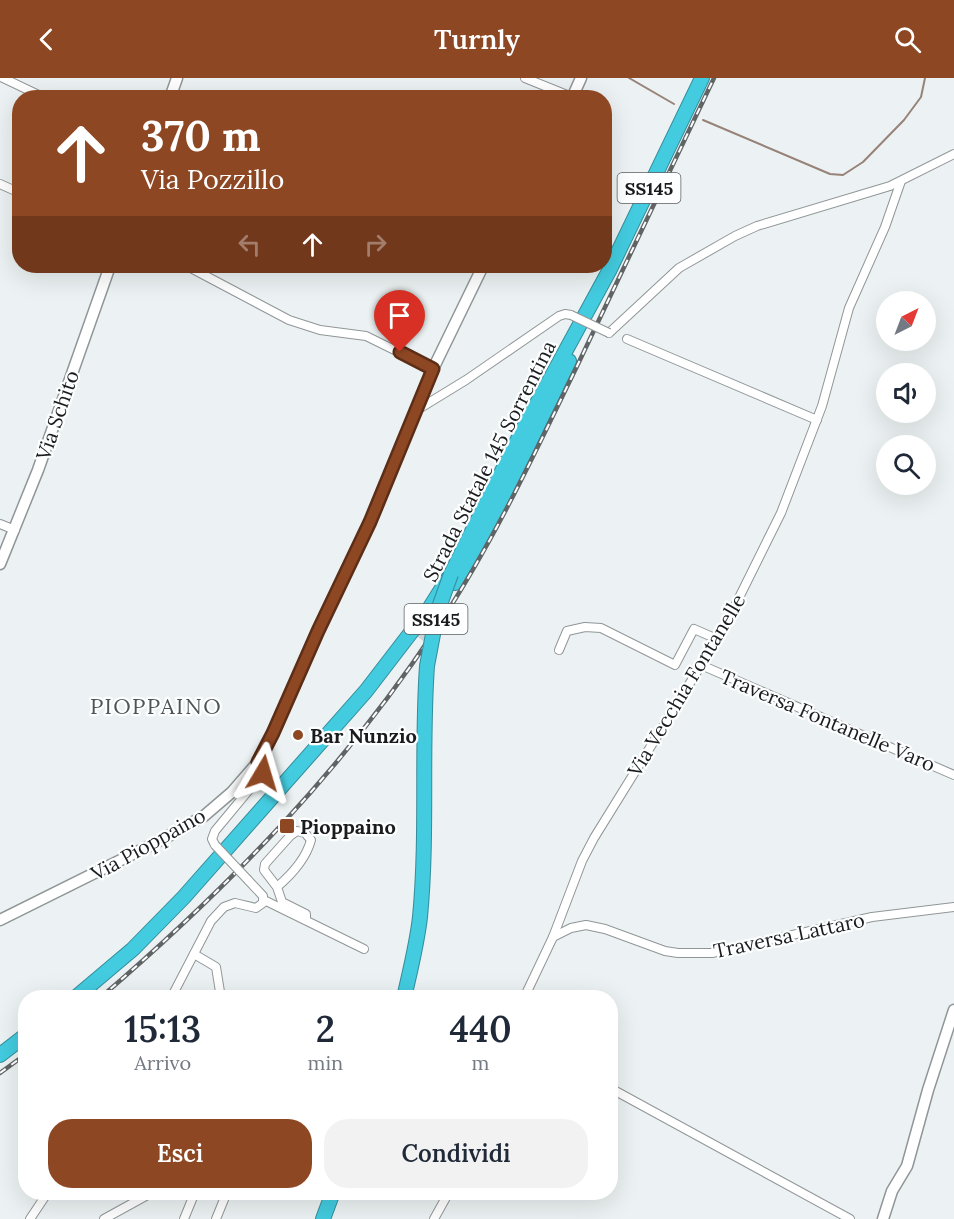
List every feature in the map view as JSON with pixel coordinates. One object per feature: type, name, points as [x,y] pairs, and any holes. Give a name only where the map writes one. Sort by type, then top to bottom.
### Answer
[{"type":"highway","name":"Strada Statale 145 Sorrentina","points":[[612,263],[702,78]]},
{"type":"highway","name":"Strada Statale 145 Sorrentina","points":[[406,990],[420,920],[424,718],[427,666],[437,613],[477,520],[607,273]]},
{"type":"highway","points":[[85,990],[113,968],[161,923],[388,664],[453,578],[483,537],[580,339],[595,298]]},
{"type":"highway","points":[[273,796],[332,742],[377,690],[418,637]]},
{"type":"highway","points":[[0,1055],[18,1041]]},
{"type":"highway","points":[[323,1219],[330,1200]]},
{"type":"main road","name":"Via Schito","points":[[0,564],[15,530],[107,273]]},
{"type":"main road","name":"Via Pioppaino","points":[[0,920],[163,839],[204,816],[232,792],[258,762],[370,522],[433,369],[480,273]]},
{"type":"main road","points":[[883,1219],[892,1191],[907,1166],[928,1090],[954,1011]]},
{"type":"street","points":[[3,78],[28,90]]},
{"type":"street","points":[[525,78],[555,90]]},
{"type":"street","points":[[417,410],[466,380],[559,316],[572,315],[609,333],[679,268],[735,236],[757,226],[901,181],[954,154]]},
{"type":"street","name":"Via Vecchia Fontanelle","points":[[553,937],[582,861],[594,838],[717,639],[781,513],[797,477],[817,420],[849,308],[885,227],[901,181]]},
{"type":"street","points":[[200,273],[289,320],[320,330],[366,336],[433,369]]},
{"type":"street","points":[[627,339],[817,420]]},
{"type":"street","points":[[0,524],[15,530]]},
{"type":"street","points":[[559,650],[567,631],[597,627],[675,665],[694,629],[717,639]]},
{"type":"street","name":"Traversa Fontanelle Varo","points":[[701,665],[954,775]]},
{"type":"street","points":[[258,762],[263,767],[263,773],[215,831],[212,839],[215,846],[248,879],[264,900],[364,949]]},
{"type":"street","points":[[277,887],[302,860],[309,848],[311,840],[305,833],[297,831],[290,836],[265,864],[264,870],[277,887],[282,902],[306,914],[306,920]]},
{"type":"street","points":[[175,990],[211,921],[224,907],[236,903],[256,908],[264,900]]},
{"type":"street","name":"Traversa Lattaro","points":[[553,937],[571,928],[586,925],[605,929],[665,951],[712,953],[872,917],[954,907]]},
{"type":"street","points":[[528,990],[553,937]]},
{"type":"street","points":[[194,954],[216,966],[220,990]]},
{"type":"street","points":[[618,1092],[850,1219]]},
{"type":"street","points":[[30,1219],[43,1200]]},
{"type":"street","points":[[104,1219],[138,1200]]},
{"type":"street","points":[[184,1219],[192,1200]]},
{"type":"street","points":[[216,1219],[224,1200]]},
{"type":"street","points":[[434,1219],[445,1200]]},
{"type":"waterway","points":[[629,78],[674,104]]},
{"type":"waterway","points":[[703,120],[830,174],[843,175],[863,162],[904,120],[921,97],[925,78]]},
{"type":"tunnel","points":[[418,637],[438,610]]},
{"type":"railway","points":[[109,990],[193,914],[281,826],[362,731],[436,629],[476,565],[529,464],[714,78]]},
{"type":"railway","points":[[0,1073],[18,1060]]},
{"type":"place","name":"Bar Nunzio","points":[[298,735]]},
{"type":"place","name":"Pioppaino","points":[[287,826]]},
{"type":"district","name":"PIOPPAINO","points":[[156,706]]},
{"type":"route","points":[[263,773],[263,767],[258,762],[370,522],[433,369],[400,352]]}]
